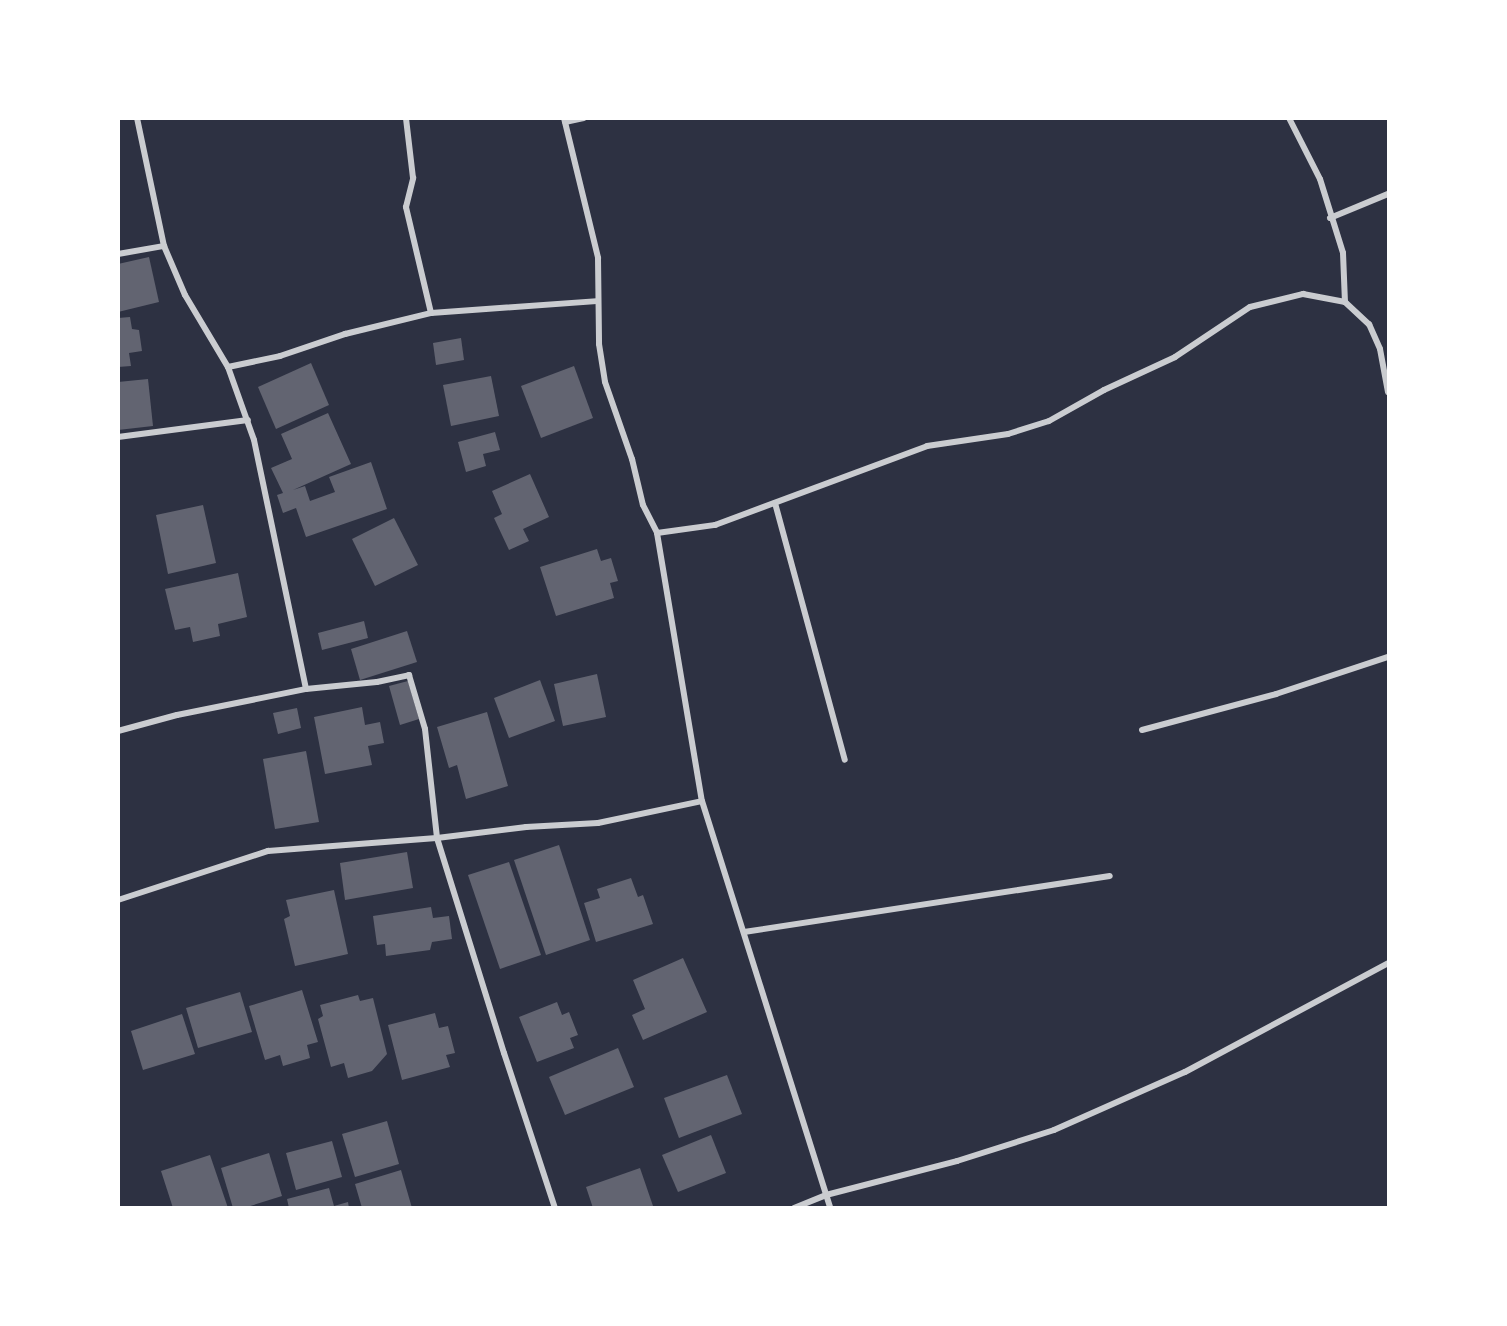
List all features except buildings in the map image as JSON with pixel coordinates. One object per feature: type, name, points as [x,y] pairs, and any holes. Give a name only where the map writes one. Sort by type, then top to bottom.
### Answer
[{"type":"street","points":[[137,118],[164,246],[185,295],[228,368],[248,420],[306,688]]},
{"type":"street","points":[[406,118],[412,178],[406,207],[431,314]]},
{"type":"street","points":[[584,118],[565,120],[598,258],[597,301],[605,382],[632,459],[643,505],[657,533],[702,801],[830,1208]]},
{"type":"street","points":[[1289,118],[1320,179],[1330,218],[1343,253],[1345,302]]},
{"type":"street","points":[[1330,218],[1389,194]]},
{"type":"street","points":[[118,254],[164,246]]},
{"type":"street","points":[[657,533],[715,525],[927,446],[1008,434],[1049,421],[1104,390],[1175,357],[1250,307],[1303,294],[1345,302],[1369,324],[1380,349],[1389,393]]},
{"type":"street","points":[[228,368],[280,356],[345,334],[431,314],[597,301]]},
{"type":"street","points":[[118,437],[248,420]]},
{"type":"street","points":[[775,503],[845,760]]},
{"type":"street","points":[[1142,730],[1276,694],[1389,657]]},
{"type":"street","points":[[118,731],[177,715],[306,688],[377,682],[409,675],[413,681],[425,729],[437,838],[555,1208]]},
{"type":"street","points":[[118,900],[268,851],[437,838],[526,826],[598,823],[702,801]]},
{"type":"street","points":[[744,932],[1110,876]]},
{"type":"street","points":[[794,1208],[826,1195],[957,1161],[1054,1130],[1185,1072],[1389,963]]}]
